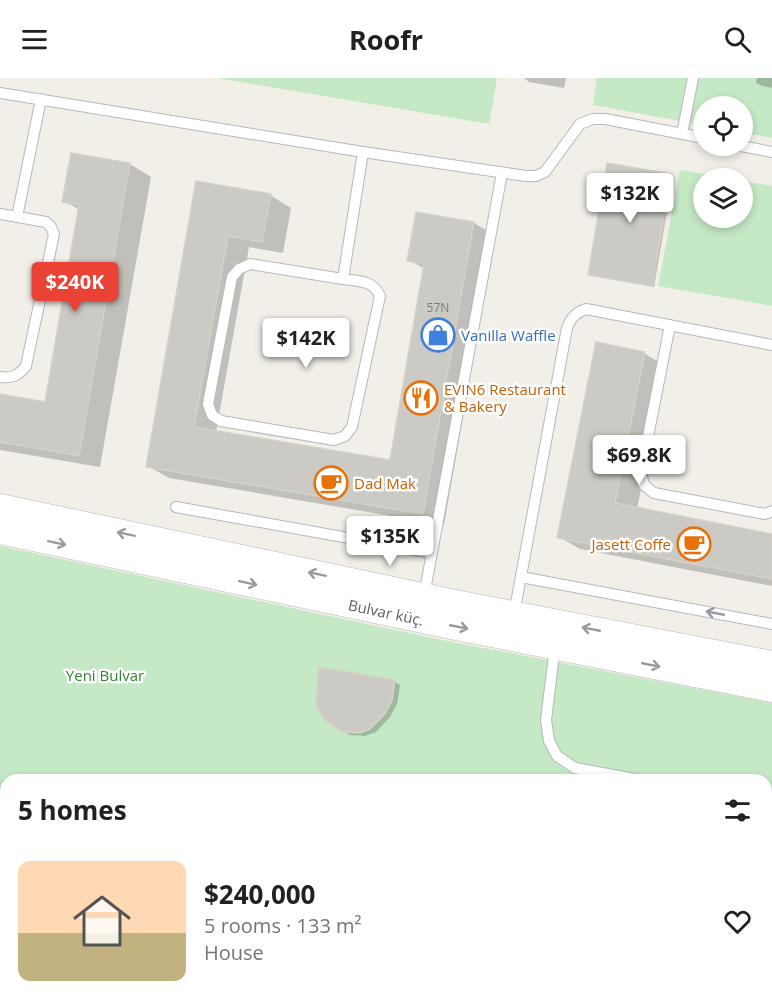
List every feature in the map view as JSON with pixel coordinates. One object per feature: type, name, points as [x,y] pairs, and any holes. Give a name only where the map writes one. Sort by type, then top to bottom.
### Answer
[{"type":"street","name":"Bulvar küç.","points":[[0,507],[424,596],[772,664]]},
{"type":"street","name":"Bulvar küç.","points":[[0,531],[772,689]]},
{"type":"lane","points":[[682,134],[693,78]]},
{"type":"lane","points":[[0,93],[363,152],[536,176],[545,172],[580,124],[593,118],[693,136]]},
{"type":"lane","points":[[17,217],[41,99]]},
{"type":"lane","points":[[753,148],[772,152]]},
{"type":"lane","points":[[343,279],[363,152]]},
{"type":"lane","points":[[424,596],[502,173]]},
{"type":"lane","points":[[0,214],[46,222],[54,234],[26,366],[19,374],[8,378],[0,377]]},
{"type":"lane","points":[[250,264],[343,279],[372,284],[377,288],[380,296],[352,427],[345,436],[334,440],[221,421],[212,415],[208,404],[232,277],[239,269],[250,264]]},
{"type":"lane","points":[[514,614],[570,319],[577,312],[586,309],[772,345]]},
{"type":"lane","points":[[670,326],[641,472],[644,485],[654,493],[765,514],[772,511]]},
{"type":"lane","points":[[176,507],[432,553]]},
{"type":"lane","points":[[521,577],[772,624]]},
{"type":"lane","points":[[555,646],[546,720],[549,741],[557,756],[574,768],[607,774]]},
{"type":"green space","points":[[217,78],[497,78],[489,124]]},
{"type":"green space","points":[[597,78],[772,78],[772,138],[753,135],[753,96],[693,96],[693,123],[593,105]]},
{"type":"green space","points":[[680,170],[693,172],[693,228],[753,228],[753,183],[772,186],[772,306],[658,286]]},
{"type":"green space","name":"Yeni Bulvar","points":[[0,546],[447,641],[772,703],[772,774],[0,774]]},
{"type":"building","points":[[71,153],[130,163],[79,456],[0,442],[0,394],[45,402],[79,205],[62,202]]},
{"type":"building","points":[[607,163],[671,174],[652,286],[588,275]]},
{"type":"building","points":[[196,181],[271,194],[262,242],[228,236],[194,427],[390,460],[424,264],[407,261],[416,212],[474,222],[423,514],[146,467]]},
{"type":"building","points":[[596,342],[645,352],[615,503],[772,534],[772,579],[557,538]]},
{"type":"building","points":[[319,667],[395,680],[392,701],[385,714],[370,729],[359,733],[343,732],[326,721],[316,706]]},
{"type":"place","name":"Vanilla Waffle","points":[[438,335]]},
{"type":"place","name":"EVIN6 Restaurant & Bakery","points":[[421,398]]},
{"type":"place","name":"Dad Mak","points":[[331,483]]},
{"type":"place","name":"Jasett Coffe","points":[[694,544]]}]
